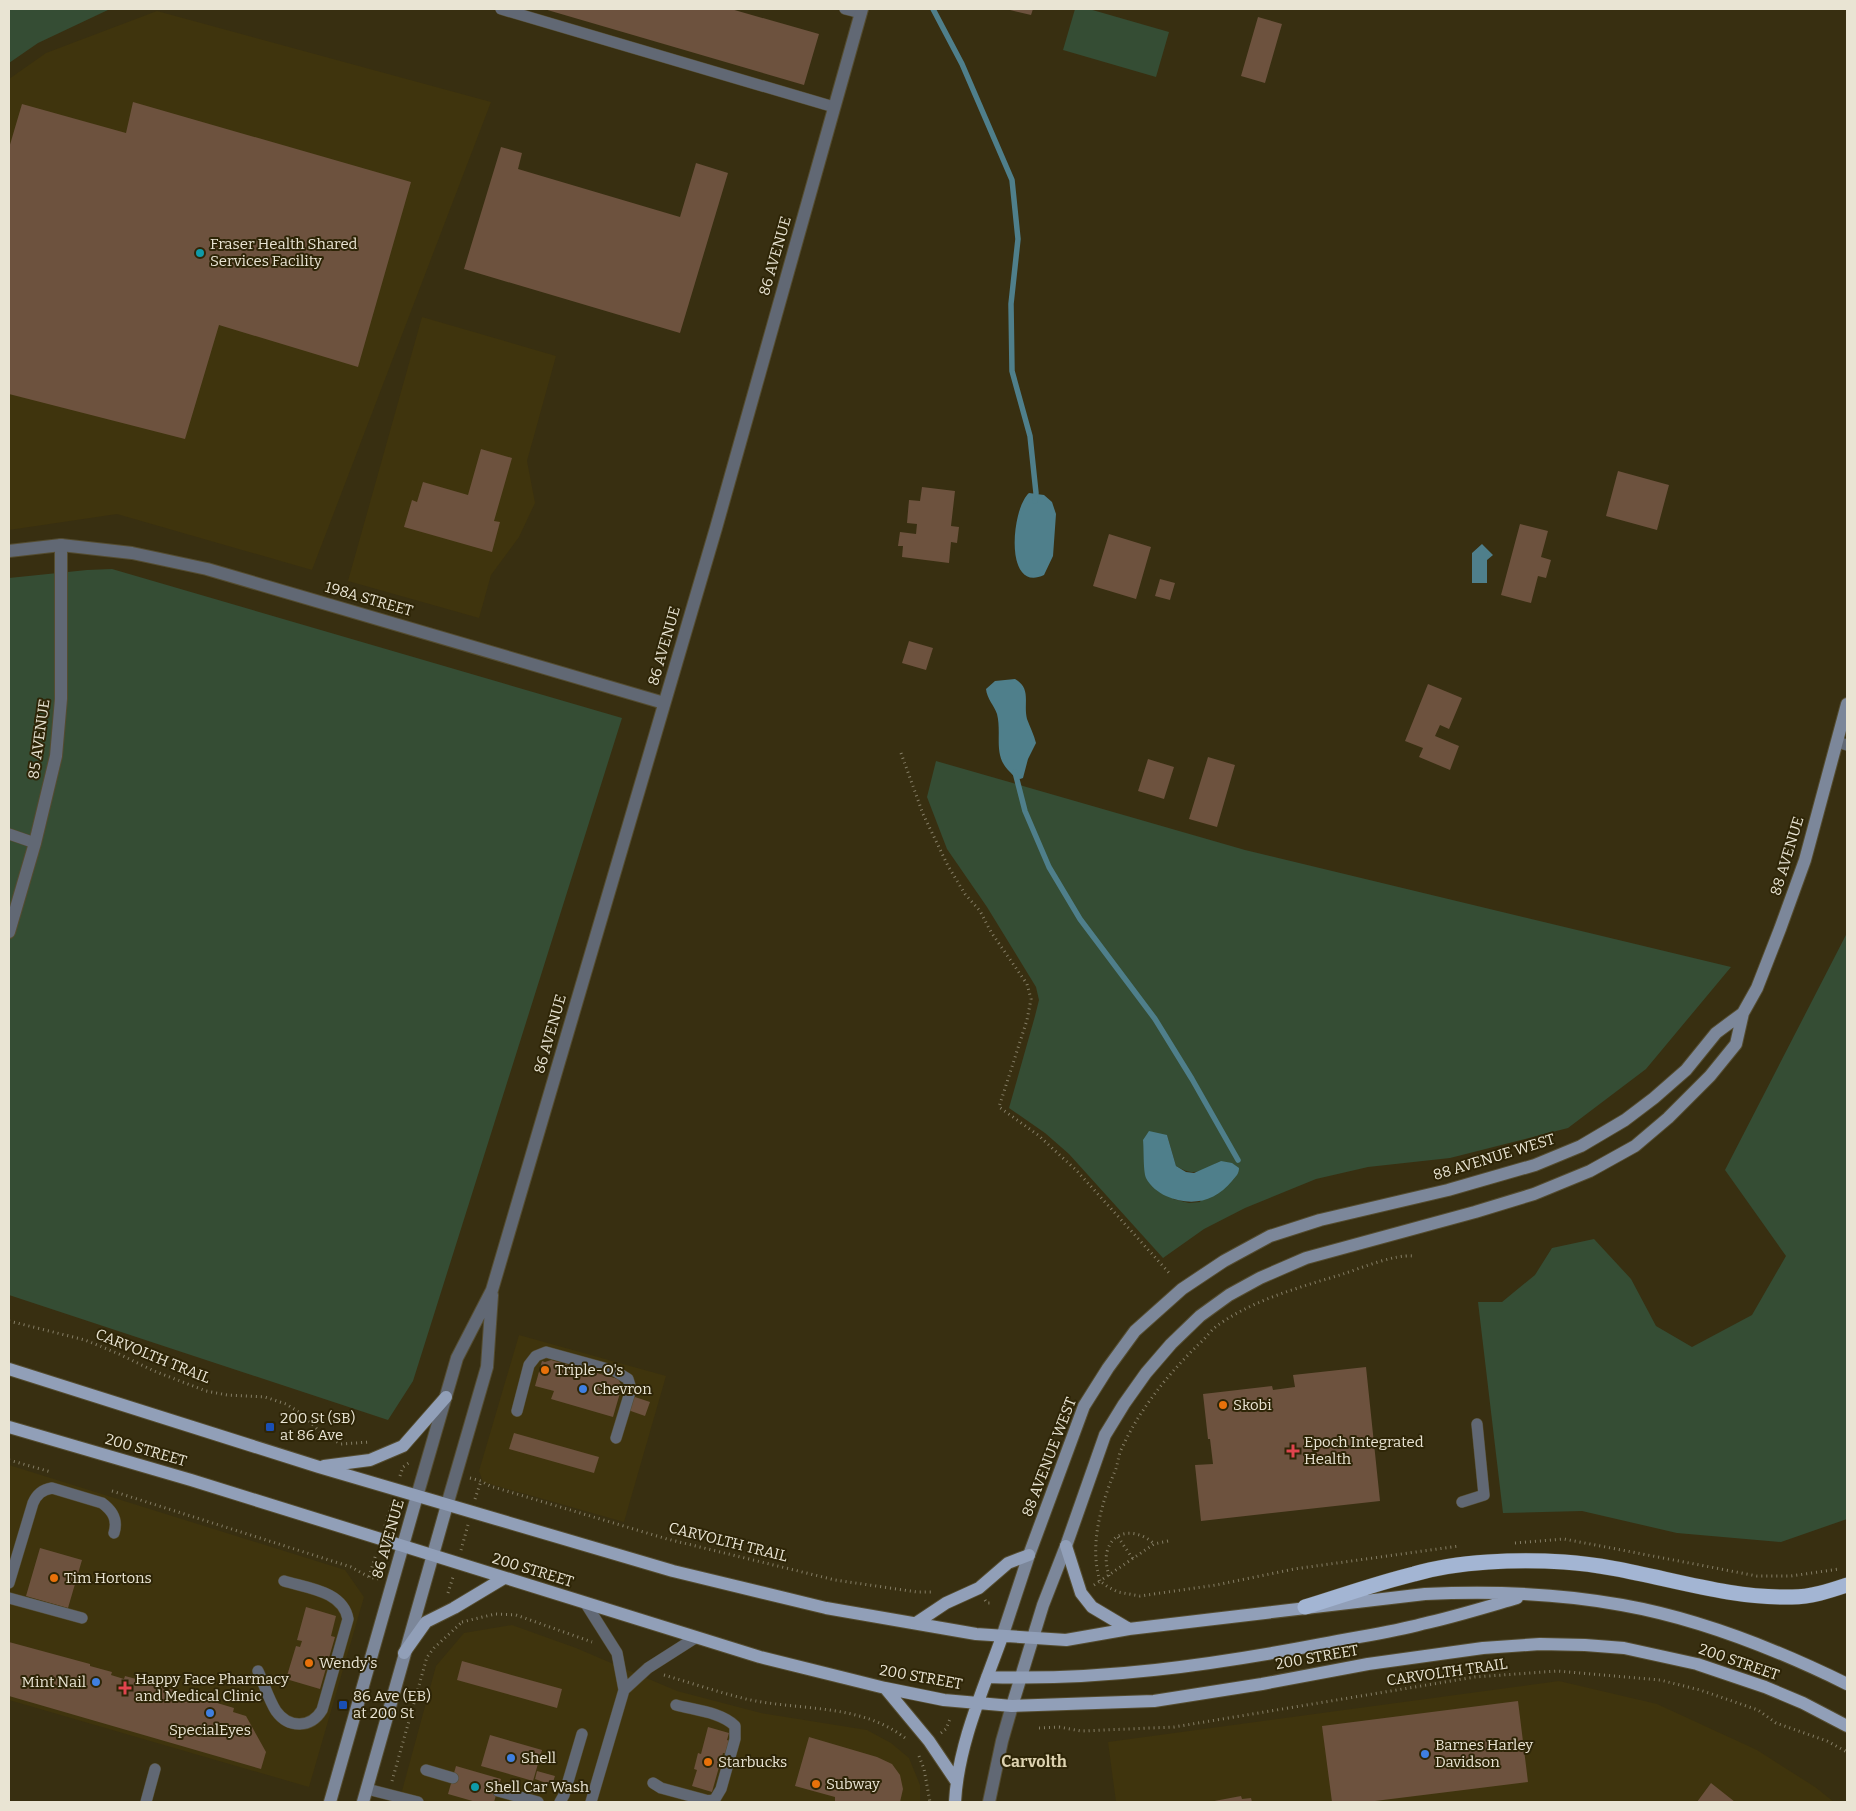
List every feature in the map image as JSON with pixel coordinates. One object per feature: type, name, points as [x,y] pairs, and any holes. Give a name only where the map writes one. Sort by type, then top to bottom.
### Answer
[{"type":"highway","points":[[1305,1607],[1415,1573],[1448,1567],[1512,1561],[1566,1562],[1597,1566],[1733,1593],[1769,1597],[1819,1594],[1847,1585]]},
{"type":"main road","name":"88 AVENUE","points":[[1743,1013],[1757,988],[1805,860],[1842,743],[1847,704]]},
{"type":"main road","points":[[1012,1706],[1043,1605],[1066,1546],[1105,1434],[1146,1372],[1200,1316],[1229,1295],[1260,1278],[1306,1258],[1476,1212],[1534,1194],[1590,1171],[1635,1146],[1668,1118],[1710,1076],[1736,1044],[1743,1013]]},
{"type":"main road","name":"88 AVENUE WEST","points":[[955,1802],[956,1781],[978,1703],[1029,1555],[1084,1406],[1108,1368],[1136,1331],[1182,1288],[1224,1261],[1270,1236],[1320,1220],[1448,1190],[1535,1165],[1581,1146],[1625,1120],[1654,1098],[1686,1070],[1716,1033],[1743,1013]]},
{"type":"main road","name":"200 STREET","points":[[9,1369],[319,1467],[447,1505],[683,1573],[826,1608],[1002,1637],[1066,1640],[1129,1629],[1425,1594],[1469,1592],[1529,1595],[1621,1605],[1677,1618],[1736,1636],[1789,1656],[1847,1684]]},
{"type":"main road","points":[[319,1467],[370,1460],[403,1446],[446,1397]]},
{"type":"main road","name":"200 STREET","points":[[9,1427],[191,1480],[760,1657],[885,1688],[944,1700],[1012,1706],[1154,1701],[1262,1684],[1368,1664],[1474,1650],[1540,1644],[1576,1645],[1624,1648],[1697,1664],[1764,1687],[1803,1703],[1847,1726]]},
{"type":"main road","name":"86 AVENUE","points":[[330,1802],[417,1496]]},
{"type":"main road","name":"86 AVENUE","points":[[363,1802],[447,1505]]},
{"type":"main road","points":[[1066,1546],[1080,1593],[1092,1607],[1129,1629]]},
{"type":"main road","points":[[916,1623],[946,1602],[979,1588],[1008,1563],[1029,1555]]},
{"type":"main road","points":[[404,1653],[426,1622],[454,1608],[504,1578]]},
{"type":"main road","points":[[987,1677],[1022,1678],[1143,1672],[1284,1651],[1422,1625],[1529,1595]]},
{"type":"main road","points":[[885,1688],[929,1741],[956,1781]]},
{"type":"street","name":"86 AVENUE","points":[[417,1496],[457,1358],[492,1290],[716,528],[861,11]]},
{"type":"street","name":"198A STREET","points":[[9,550],[61,545],[132,553],[207,569],[664,703]]},
{"type":"street","name":"85 AVENUE","points":[[9,932],[35,843],[56,756],[61,699],[61,545]]},
{"type":"street","name":"86 AVENUE","points":[[447,1505],[488,1367],[492,1290]]},
{"type":"street","points":[[989,1802],[1002,1741],[1012,1706]]},
{"type":"lane","points":[[501,9],[834,106]]},
{"type":"lane","points":[[845,9],[861,11]]},
{"type":"lane","points":[[9,834],[35,843]]},
{"type":"lane","points":[[517,1410],[530,1365],[536,1356],[546,1352],[615,1371],[628,1379],[631,1389],[616,1438]]},
{"type":"lane","points":[[1462,1502],[1484,1494],[1477,1424]]},
{"type":"lane","points":[[9,1583],[33,1503],[39,1493],[45,1490],[52,1488],[102,1503],[109,1508],[116,1520],[114,1533]]},
{"type":"lane","points":[[258,1672],[277,1711],[285,1719],[300,1724],[309,1723],[317,1718],[322,1710],[348,1619],[347,1610],[330,1595],[284,1581]]},
{"type":"lane","points":[[9,1598],[82,1618]]},
{"type":"lane","points":[[586,1604],[617,1653],[624,1690],[591,1802]]},
{"type":"lane","points":[[624,1690],[648,1668],[695,1638]]},
{"type":"lane","points":[[653,1783],[661,1788],[709,1801],[715,1799],[721,1789],[735,1739],[735,1726],[729,1720],[722,1717],[676,1705]]},
{"type":"lane","points":[[560,1802],[564,1795],[582,1734]]},
{"type":"lane","points":[[146,1802],[155,1769]]},
{"type":"lane","points":[[426,1770],[453,1778]]},
{"type":"lane","points":[[367,1789],[418,1802]]},
{"type":"lane","points":[[498,1791],[531,1802]]},
{"type":"path","points":[[901,753],[923,814],[948,866],[965,894],[980,911],[991,932],[1027,984],[1031,999],[1027,1020],[999,1107],[1038,1135],[1077,1171],[1171,1275]]},
{"type":"path","points":[[1168,1541],[1154,1544],[1100,1581],[1096,1565],[1098,1532],[1105,1496],[1118,1465],[1121,1450],[1148,1403],[1178,1365],[1216,1326],[1249,1307],[1397,1257],[1413,1256]]},
{"type":"path","name":"CARVOLTH TRAIL","points":[[9,1321],[85,1340],[120,1354],[154,1371],[206,1391],[227,1395],[265,1397],[286,1404],[302,1414],[321,1432],[341,1444],[367,1443],[376,1440]]},
{"type":"path","points":[[369,1577],[403,1467],[411,1461]]},
{"type":"path","name":"CARVOLTH TRAIL","points":[[472,1512],[480,1481],[490,1486],[667,1539],[817,1575],[917,1592],[941,1591]]},
{"type":"path","points":[[447,1596],[472,1512]]},
{"type":"path","points":[[1109,1576],[1107,1553],[1118,1537],[1126,1533],[1134,1533],[1148,1538],[1154,1544]]},
{"type":"path","points":[[1118,1537],[1133,1559]]},
{"type":"path","points":[[394,1776],[428,1657],[434,1648],[461,1623]]},
{"type":"path","name":"CARVOLTH TRAIL","points":[[1039,1728],[1059,1727],[1081,1731],[1174,1726],[1475,1676],[1557,1671],[1660,1680],[1700,1690],[1758,1710],[1776,1722],[1827,1741],[1847,1752]]},
{"type":"path","points":[[938,1735],[946,1729],[950,1719]]},
{"type":"path","points":[[946,1729],[954,1729]]},
{"type":"path","points":[[917,1751],[924,1769],[930,1802]]},
{"type":"shaded area","points":[[157,11],[491,102],[312,570],[117,514],[9,530],[9,79],[46,53]]},
{"type":"shaded area","points":[[422,317],[556,356],[527,461],[535,503],[519,537],[491,575],[479,618],[348,581]]},
{"type":"shaded area","points":[[519,1335],[666,1376],[624,1522],[483,1482],[479,1471]]},
{"type":"shaded area","points":[[9,1465],[345,1570],[364,1597],[309,1787],[9,1700]]},
{"type":"shaded area","points":[[512,1625],[576,1648],[677,1691],[761,1713],[867,1730],[891,1743],[909,1758],[920,1785],[920,1802],[399,1802],[436,1666],[464,1633]]},
{"type":"shaded area","points":[[1559,1681],[1657,1704],[1757,1750],[1815,1787],[1834,1802],[1116,1802],[1108,1742]]},
{"type":"green space","points":[[9,9],[110,9],[38,43],[9,63]]},
{"type":"green space","points":[[1075,9],[1089,9],[1169,32],[1156,77],[1063,50]]},
{"type":"green space","points":[[112,569],[622,718],[413,1381],[388,1420],[9,1295],[9,578]]},
{"type":"green space","points":[[936,761],[1245,850],[1731,967],[1646,1069],[1568,1128],[1450,1158],[1368,1167],[1316,1179],[1245,1208],[1204,1229],[1163,1258],[1069,1154],[1045,1133],[1009,1108],[1039,1000],[1036,987],[987,907],[947,849],[927,797]],"holes":[[[1167,1135],[1176,1166],[1183,1170],[1194,1172],[1204,1170],[1221,1161],[1200,1202],[1189,1203],[1173,1199]]]},
{"type":"green space","points":[[1847,933],[1847,1519],[1781,1542],[1677,1533],[1582,1511],[1503,1513],[1478,1302],[1502,1302],[1535,1275],[1552,1248],[1594,1239],[1631,1279],[1656,1326],[1692,1347],[1752,1315],[1786,1256],[1725,1170]]},
{"type":"water","points":[[1029,493],[1044,495],[1052,502],[1056,514],[1053,556],[1044,575],[1031,578],[1022,572],[1017,562],[1015,547],[1018,515]]},
{"type":"water","points":[[1482,544],[1493,555],[1487,560],[1487,583],[1472,583],[1472,553]]},
{"type":"water","points":[[1015,679],[1020,683],[1025,692],[1027,719],[1036,743],[1028,759],[1023,778],[1020,779],[1015,777],[1003,764],[999,751],[997,714],[986,689],[995,681]]},
{"type":"water","points":[[1149,1131],[1167,1135],[1176,1166],[1186,1172],[1194,1173],[1221,1161],[1232,1163],[1239,1168],[1238,1173],[1225,1188],[1210,1198],[1193,1202],[1166,1196],[1152,1186],[1146,1178],[1143,1140]]},
{"type":"building","points":[[544,9],[731,9],[819,34],[804,85]]},
{"type":"building","points":[[1006,9],[1033,9],[1031,15]]},
{"type":"building","points":[[1258,17],[1282,24],[1265,83],[1241,76]]},
{"type":"building","name":"Fraser Health Shared Services Facility","points":[[133,102],[411,182],[358,367],[219,325],[185,439],[9,394],[9,148],[22,104],[126,133]]},
{"type":"building","points":[[501,147],[522,153],[518,169],[680,217],[696,163],[728,173],[680,333],[464,269]]},
{"type":"building","points":[[481,449],[512,458],[494,521],[500,522],[492,552],[404,527],[412,500],[417,502],[423,482],[468,495]]},
{"type":"building","points":[[1618,471],[1669,485],[1657,530],[1606,516]]},
{"type":"building","points":[[922,487],[955,491],[951,526],[959,527],[957,543],[951,542],[949,563],[902,557],[903,546],[898,546],[900,532],[916,534],[917,524],[907,523],[909,500],[920,501]]},
{"type":"building","points":[[1520,524],[1548,531],[1541,557],[1551,560],[1546,578],[1538,576],[1531,603],[1501,595]]},
{"type":"building","points":[[1109,534],[1151,547],[1136,599],[1093,586]]},
{"type":"building","points":[[1160,579],[1175,583],[1170,600],[1155,596]]},
{"type":"building","points":[[909,641],[933,648],[926,670],[902,663]]},
{"type":"building","points":[[1428,684],[1462,698],[1449,729],[1440,725],[1435,736],[1459,746],[1450,770],[1419,757],[1423,748],[1405,741]]},
{"type":"building","points":[[1208,757],[1235,765],[1217,827],[1189,819]]},
{"type":"building","points":[[1148,759],[1174,767],[1164,799],[1138,791]]},
{"type":"building","name":"Chevron","points":[[551,1360],[618,1379],[622,1386],[613,1417],[551,1399],[554,1391],[535,1386],[542,1361]]},
{"type":"building","name":"Epoch Integrated Health","points":[[1366,1367],[1380,1501],[1201,1521],[1195,1465],[1213,1464],[1203,1394],[1272,1386],[1273,1390],[1295,1387],[1293,1375]]},
{"type":"building","points":[[632,1396],[650,1402],[645,1416],[628,1410]]},
{"type":"building","points":[[514,1433],[599,1457],[594,1473],[509,1449]]},
{"type":"building","name":"Tim Hortons","points":[[40,1548],[82,1560],[68,1608],[26,1596]]},
{"type":"building","name":"Wendy's","points":[[306,1607],[336,1616],[331,1636],[335,1637],[320,1689],[286,1679],[296,1646],[300,1647],[302,1641],[297,1640]]},
{"type":"building","points":[[9,1642],[90,1664],[90,1666],[112,1672],[111,1675],[124,1679],[125,1676],[234,1708],[233,1712],[246,1716],[266,1752],[261,1769],[9,1696]]},
{"type":"building","name":"Shell","points":[[462,1661],[562,1689],[557,1708],[457,1680]]},
{"type":"building","name":"Barnes Harley Davidson","points":[[1518,1701],[1528,1782],[1367,1802],[1332,1802],[1322,1726]]},
{"type":"building","name":"Starbucks","points":[[708,1727],[729,1733],[727,1740],[733,1742],[730,1754],[723,1753],[712,1792],[692,1786],[697,1770],[694,1769],[698,1753],[701,1754]]},
{"type":"building","name":"Shell","points":[[490,1735],[542,1750],[533,1781],[481,1766]]},
{"type":"building","points":[[809,1737],[877,1757],[892,1764],[900,1775],[903,1789],[900,1802],[835,1802],[835,1797],[795,1786]]},
{"type":"building","name":"Shell Car Wash","points":[[456,1766],[501,1779],[494,1802],[476,1802],[448,1794]]},
{"type":"building","points":[[537,1771],[555,1776],[552,1785],[535,1779]]},
{"type":"building","points":[[1711,1783],[1735,1802],[1697,1802]]},
{"type":"building","points":[[1241,1796],[1242,1799],[1251,1798],[1252,1802],[1209,1802]]},
{"type":"waterway","points":[[933,9],[962,64],[1012,180],[1018,239],[1011,304],[1012,371],[1030,436],[1036,493],[1035,501]]},
{"type":"waterway","points":[[1015,772],[1025,811],[1049,867],[1080,919],[1155,1019],[1238,1160]]},
{"type":"place","name":"Fraser Health Shared Services Facility","points":[[200,253]]},
{"type":"place","name":"Triple-O's","points":[[545,1370]]},
{"type":"place","name":"Chevron","points":[[583,1389]]},
{"type":"place","name":"Skobi","points":[[1223,1405]]},
{"type":"place","name":"200 St (SB) at 86 Ave","points":[[270,1427]]},
{"type":"place","name":"Epoch Integrated Health","points":[[1293,1451]]},
{"type":"place","name":"Tim Hortons","points":[[54,1578]]},
{"type":"place","name":"Wendy's","points":[[309,1663]]},
{"type":"place","name":"Mint Nail","points":[[96,1682]]},
{"type":"place","name":"Happy Face Pharmacy and Medical Clinic","points":[[125,1688]]},
{"type":"place","name":"86 Ave (EB) at 200 St","points":[[343,1705]]},
{"type":"place","name":"SpecialEyes","points":[[210,1713]]},
{"type":"place","name":"Barnes Harley Davidson","points":[[1425,1754]]},
{"type":"place","name":"Shell","points":[[511,1758]]},
{"type":"place","name":"Starbucks","points":[[708,1762]]},
{"type":"place","name":"Subway","points":[[816,1784]]},
{"type":"place","name":"Shell Car Wash","points":[[475,1787]]},
{"type":"district","name":"Carvolth","points":[[1034,1761]]}]
